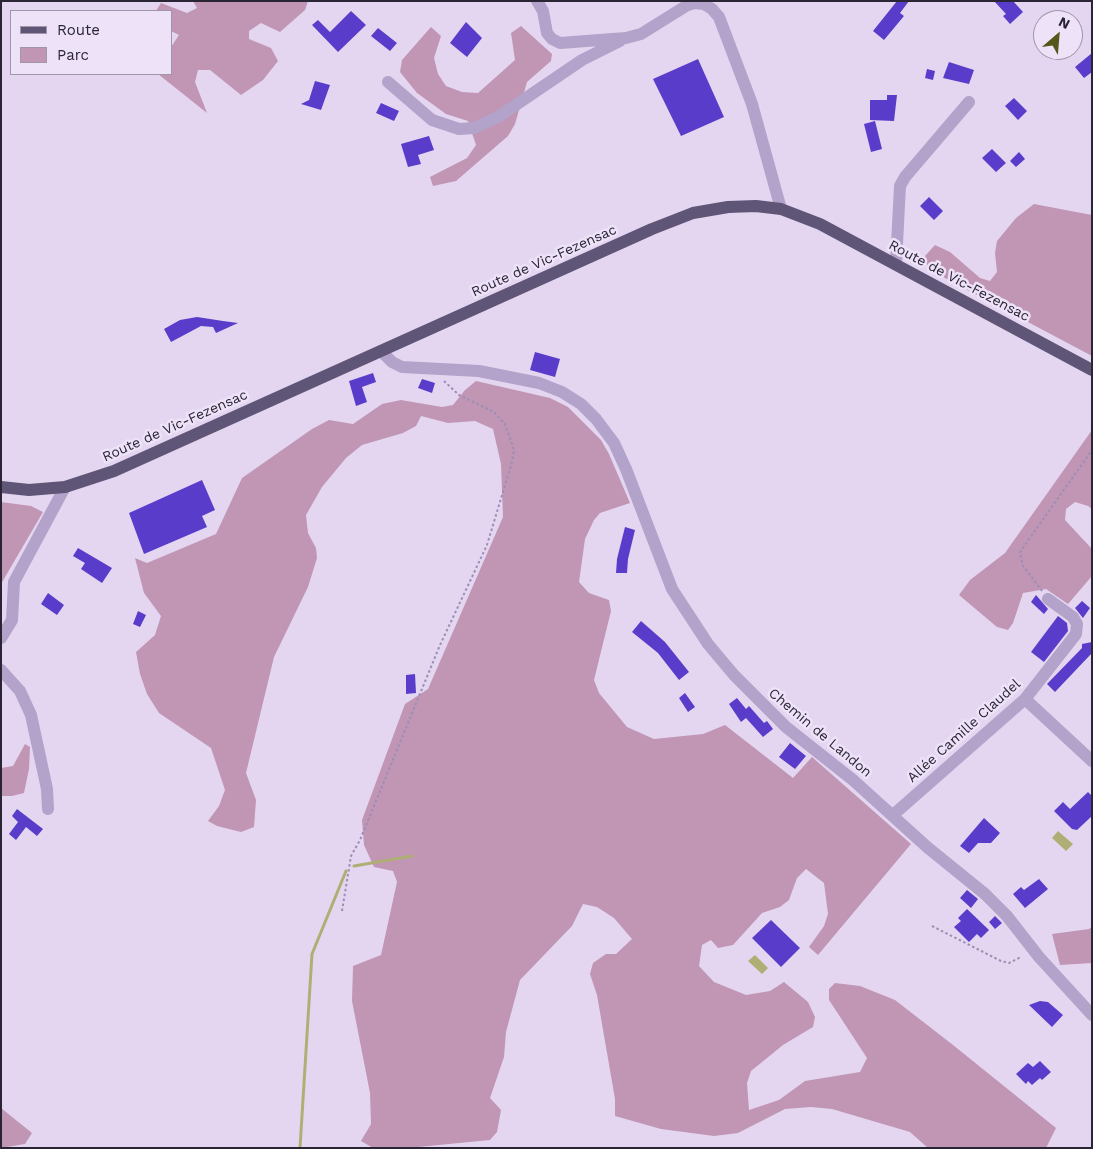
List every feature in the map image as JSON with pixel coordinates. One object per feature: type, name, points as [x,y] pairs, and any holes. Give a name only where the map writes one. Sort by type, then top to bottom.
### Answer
[{"type":"main road","name":"Route de Vic-Fezensac","points":[[1,486],[29,490],[65,487],[114,471],[652,229],[693,213],[728,207],[756,206],[782,209],[820,224],[896,263],[1092,370]]},
{"type":"street","points":[[537,1],[543,11],[547,33],[552,39],[560,43],[626,38],[641,34],[694,3],[704,4],[712,9],[719,18],[752,104],[782,209]]},
{"type":"street","points":[[388,82],[432,120],[459,129],[474,128],[498,118],[582,60],[626,38]]},
{"type":"street","points":[[896,263],[900,186],[969,102]]},
{"type":"street","name":"Chemin de Landon","points":[[380,351],[392,362],[402,367],[479,371],[539,383],[562,392],[581,404],[596,419],[614,444],[672,589],[708,644],[740,682],[786,727],[893,815],[926,847],[985,894],[1007,916],[1039,958],[1092,1015]]},
{"type":"street","points":[[1,638],[12,620],[14,582],[65,487]]},
{"type":"street","name":"Allée Camille Claudel","points":[[893,815],[1025,699],[1078,629],[1073,617],[1048,599]]},
{"type":"street","points":[[1,670],[20,692],[31,715],[47,789],[48,809]]},
{"type":"street","points":[[1025,699],[1092,761]]},
{"type":"path","points":[[342,911],[351,856],[360,840],[440,645],[487,545],[512,462],[514,450],[505,424],[494,412],[459,395],[442,380]]},
{"type":"path","points":[[1048,599],[1023,566],[1020,552],[1092,450]]},
{"type":"path","points":[[932,926],[1001,961],[1009,962],[1021,957]]},
{"type":"green space","points":[[193,1],[308,1],[305,10],[280,32],[261,23],[249,31],[249,39],[271,48],[278,61],[263,80],[241,95],[210,70],[198,70],[195,82],[207,113],[159,75],[172,75],[172,46],[179,35],[172,32],[172,10],[157,10],[161,3],[187,13],[197,8]]},
{"type":"green space","points":[[521,26],[552,54],[551,61],[527,82],[515,124],[508,136],[456,181],[433,186],[430,177],[467,158],[476,145],[468,121],[446,114],[417,93],[400,72],[402,60],[431,27],[441,36],[434,58],[438,74],[446,86],[462,92],[478,93],[515,60],[511,33]]},
{"type":"green space","points":[[1034,204],[1092,215],[1092,356],[928,269],[925,256],[935,245],[950,252],[980,278],[990,281],[997,272],[995,253],[997,241],[1016,218]]},
{"type":"green space","points":[[476,381],[550,398],[568,407],[601,440],[609,454],[630,503],[600,513],[594,520],[585,539],[579,582],[589,593],[609,600],[611,611],[594,680],[599,693],[627,727],[654,739],[703,734],[725,725],[793,778],[812,757],[911,844],[818,955],[809,947],[824,926],[828,914],[824,883],[806,869],[797,878],[789,900],[780,907],[762,913],[733,945],[718,948],[711,940],[702,945],[699,966],[714,982],[746,995],[770,991],[784,982],[808,1002],[815,1017],[813,1027],[783,1045],[751,1071],[747,1083],[749,1110],[779,1100],[805,1081],[860,1072],[867,1058],[829,1000],[829,989],[835,983],[860,986],[895,1000],[1056,1128],[1046,1148],[928,1148],[910,1132],[832,1109],[811,1107],[785,1109],[738,1133],[714,1136],[661,1129],[615,1116],[615,1099],[597,995],[590,974],[593,963],[606,954],[616,954],[632,939],[614,918],[597,907],[583,904],[572,926],[520,980],[506,1032],[504,1057],[490,1098],[501,1110],[497,1132],[490,1140],[408,1148],[373,1148],[361,1141],[371,1124],[370,1093],[352,1001],[353,966],[381,955],[397,882],[393,871],[374,867],[364,845],[362,820],[405,704],[428,689],[503,517],[501,464],[493,429],[475,421],[448,423],[421,416],[416,426],[403,433],[362,445],[346,458],[322,487],[306,515],[308,533],[316,548],[317,558],[308,587],[274,657],[246,773],[256,800],[254,827],[241,832],[217,826],[208,821],[219,806],[225,790],[211,748],[159,713],[147,694],[140,674],[136,652],[155,635],[161,616],[144,593],[135,558],[147,563],[216,534],[242,478],[312,429],[329,420],[353,424],[382,404],[401,400],[442,407],[453,405],[465,390]]},
{"type":"green space","points":[[1092,430],[1092,509],[1075,502],[1066,509],[1065,520],[1092,549],[1092,576],[1068,604],[1046,589],[1023,593],[1013,623],[1008,630],[997,627],[959,595],[970,580],[1005,553]]},
{"type":"green space","points":[[1,502],[31,506],[43,512],[1,584]]},
{"type":"green space","points":[[25,744],[30,747],[29,769],[24,793],[1,796],[1,768],[13,766]]},
{"type":"green space","points":[[1092,927],[1092,963],[1060,965],[1052,934]]},
{"type":"green space","points":[[1,1108],[32,1133],[25,1144],[1,1148]]},
{"type":"shaded area","points":[[1058,831],[1073,844],[1066,851],[1052,838]]},
{"type":"shaded area","points":[[755,955],[768,968],[762,974],[748,961]]},
{"type":"building","points":[[897,1],[909,1],[900,13],[904,16],[884,40],[873,31]]},
{"type":"building","points":[[994,1],[1013,1],[1023,12],[1010,24],[1003,16],[1006,14]]},
{"type":"building","points":[[351,11],[366,25],[338,52],[312,25],[318,20],[330,32]]},
{"type":"building","points":[[466,22],[482,38],[467,57],[450,43]]},
{"type":"building","points":[[378,28],[397,43],[390,51],[371,36]]},
{"type":"building","points":[[1092,53],[1092,72],[1084,78],[1075,67]]},
{"type":"building","points":[[698,59],[724,117],[681,136],[653,79]]},
{"type":"building","points":[[949,62],[974,70],[969,84],[943,78]]},
{"type":"building","points":[[927,69],[935,71],[933,80],[925,78]]},
{"type":"building","points":[[315,81],[330,85],[321,110],[301,104],[309,100]]},
{"type":"building","points":[[887,95],[897,95],[894,121],[870,120],[870,100],[887,100]]},
{"type":"building","points":[[1014,98],[1027,111],[1018,120],[1005,106]]},
{"type":"building","points":[[381,103],[399,111],[394,121],[376,113]]},
{"type":"building","points":[[875,121],[882,149],[871,152],[864,124]]},
{"type":"building","points":[[429,136],[434,150],[418,155],[421,164],[408,167],[401,144]]},
{"type":"building","points":[[992,149],[1006,163],[996,172],[982,158]]},
{"type":"building","points":[[1019,152],[1025,159],[1016,167],[1010,161]]},
{"type":"building","points":[[929,197],[943,211],[934,220],[920,206]]},
{"type":"building","points":[[197,317],[238,323],[216,333],[213,327],[201,326],[171,342],[164,329],[180,320]]},
{"type":"building","points":[[535,352],[560,359],[555,377],[530,370]]},
{"type":"building","points":[[373,373],[376,382],[362,387],[367,402],[356,406],[349,381]]},
{"type":"building","points":[[422,379],[435,383],[432,393],[418,388]]},
{"type":"building","points":[[202,480],[215,510],[202,516],[207,527],[144,554],[129,513]]},
{"type":"building","points":[[625,527],[635,530],[628,559],[627,573],[616,573],[617,559]]},
{"type":"building","points":[[78,548],[112,568],[102,583],[81,569],[85,563],[73,556]]},
{"type":"building","points":[[48,593],[64,605],[57,615],[41,604]]},
{"type":"building","points":[[1036,595],[1048,609],[1044,614],[1031,602]]},
{"type":"building","points":[[1082,601],[1090,608],[1083,618],[1075,608]]},
{"type":"building","points":[[138,611],[146,615],[140,627],[133,624]]},
{"type":"building","points":[[1058,616],[1067,623],[1068,631],[1044,662],[1031,652]]},
{"type":"building","points":[[641,621],[665,642],[689,672],[679,680],[658,653],[632,632]]},
{"type":"building","points":[[1092,642],[1092,653],[1055,692],[1047,684],[1082,648],[1082,644]]},
{"type":"building","points":[[415,674],[416,693],[406,694],[406,675]]},
{"type":"building","points":[[685,693],[695,707],[688,712],[679,698]]},
{"type":"building","points":[[737,698],[746,709],[749,706],[764,723],[767,721],[773,729],[763,737],[746,718],[741,722],[729,704]]},
{"type":"building","points":[[790,743],[806,756],[795,769],[779,757]]},
{"type":"building","points":[[1088,792],[1092,796],[1092,816],[1077,830],[1072,829],[1054,811],[1063,802],[1070,809]]},
{"type":"building","points":[[17,809],[43,829],[37,836],[26,827],[16,840],[9,834],[18,822],[12,816]]},
{"type":"building","points":[[984,818],[1000,833],[991,843],[978,843],[969,853],[960,846]]},
{"type":"building","points":[[1039,879],[1048,889],[1025,908],[1013,894],[1021,887],[1024,890]]},
{"type":"building","points":[[967,890],[978,899],[971,908],[960,898]]},
{"type":"building","points":[[967,909],[989,930],[981,938],[977,934],[969,942],[954,927],[961,921],[958,918]]},
{"type":"building","points":[[995,916],[1002,923],[995,929],[989,922]]},
{"type":"building","points":[[771,920],[800,948],[781,967],[752,938]]},
{"type":"building","points":[[1040,1001],[1048,1002],[1063,1015],[1052,1027],[1029,1005]]},
{"type":"building","points":[[1040,1061],[1051,1072],[1042,1080],[1040,1078],[1032,1085],[1028,1081],[1026,1084],[1016,1074],[1028,1063],[1033,1067]]},
{"type":"waterway","points":[[354,866],[412,856]]},
{"type":"waterway","points":[[300,1148],[312,954],[346,871]]}]
